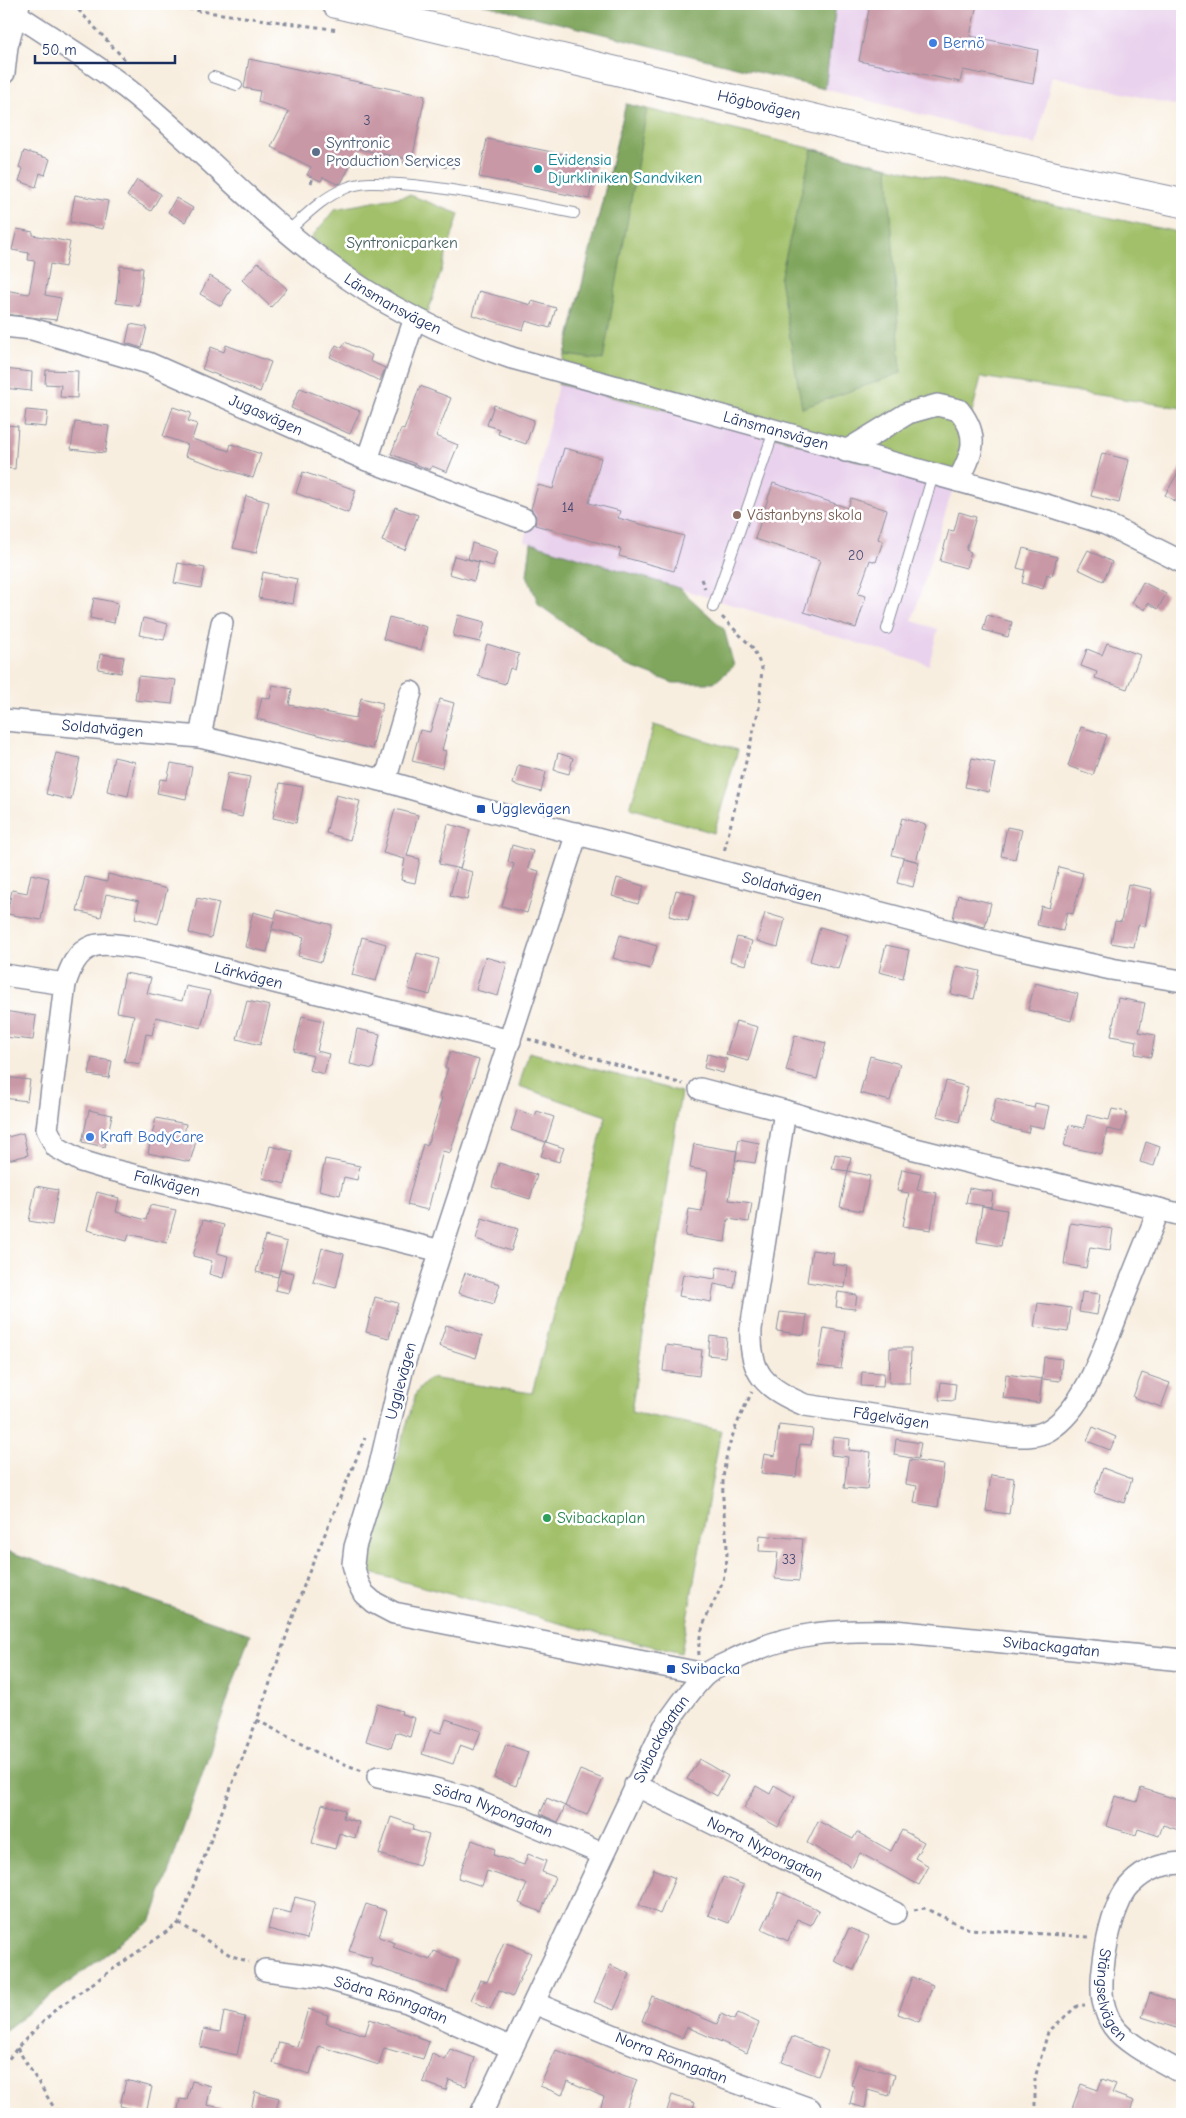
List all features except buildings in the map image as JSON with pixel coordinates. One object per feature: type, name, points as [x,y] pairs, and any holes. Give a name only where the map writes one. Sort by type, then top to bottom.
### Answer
[{"type":"main road","name":"Högbovägen","points":[[336,4],[1060,177],[1182,203]]},
{"type":"street","points":[[4,73],[13,9]]},
{"type":"street","name":"Länsmansvägen","points":[[13,9],[126,88],[323,261],[348,279],[415,318],[479,347],[512,358],[934,474],[1106,524],[1182,562]]},
{"type":"street","points":[[367,460],[415,318]]},
{"type":"street","name":"Jugasvägen","points":[[4,326],[32,329],[148,363],[367,460],[524,519]]},
{"type":"street","name":"Länsmansvägen","points":[[846,450],[908,413],[937,405],[959,410],[968,421],[973,438],[970,459],[958,481]]},
{"type":"street","points":[[200,737],[222,623]]},
{"type":"street","points":[[385,781],[411,692]]},
{"type":"street","name":"Soldatvägen","points":[[4,720],[200,737],[385,781],[481,809],[719,869],[1012,947],[1111,969],[1182,981]]},
{"type":"street","name":"Ugglevägen","points":[[577,833],[403,1367],[379,1470],[355,1546],[353,1564],[358,1582],[364,1594],[373,1602],[394,1612],[706,1674]]},
{"type":"street","name":"Lärkvägen","points":[[65,984],[76,960],[83,952],[93,946],[108,944],[175,957],[511,1038]]},
{"type":"street","points":[[4,975],[65,984]]},
{"type":"street","name":"Falkvägen","points":[[65,984],[47,1129],[56,1147],[70,1157],[89,1164],[441,1251]]},
{"type":"street","points":[[700,1090],[785,1111],[911,1148],[1182,1214]]},
{"type":"street","points":[[762,1379],[750,1348],[751,1329],[785,1111]]},
{"type":"street","name":"Fågelvägen","points":[[762,1379],[775,1391],[805,1405],[1005,1435],[1029,1437],[1048,1431],[1062,1420],[1074,1406],[1102,1352],[1159,1209]]},
{"type":"street","name":"Svibackagatan","points":[[481,2114],[664,1727],[706,1674],[743,1655],[796,1636],[856,1630],[894,1631],[1182,1660]]},
{"type":"street","name":"Södra Nypongatan","points":[[378,1778],[431,1788],[469,1798],[603,1854]]},
{"type":"street","name":"Norra Nypongatan","points":[[635,1785],[895,1913]]},
{"type":"street","name":"Stängselvägen","points":[[1182,1863],[1164,1864],[1151,1868],[1130,1884],[1123,1893],[1112,1921],[1103,1975],[1103,2002],[1114,2028],[1129,2041],[1182,2074]]},
{"type":"street","name":"Södra Rönngatan","points":[[265,1970],[321,1977],[407,2002],[512,2048]]},
{"type":"street","name":"Norra Rönngatan","points":[[534,2003],[666,2057],[810,2109]]},
{"type":"lane","points":[[213,77],[237,85]]},
{"type":"lane","points":[[288,231],[313,208],[332,195],[348,187],[363,184],[382,183],[427,186],[574,213]]},
{"type":"lane","points":[[713,607],[774,431]]},
{"type":"lane","points":[[887,629],[934,474]]},
{"type":"path","points":[[73,4],[132,67]]},
{"type":"path","points":[[165,4],[200,11],[341,30]]},
{"type":"path","points":[[356,155],[366,159],[454,167]]},
{"type":"path","points":[[311,183],[314,178]]},
{"type":"path","points":[[701,579],[713,607],[753,648],[762,668],[759,708],[719,869]]},
{"type":"path","points":[[511,1038],[700,1090]]},
{"type":"path","points":[[706,1674],[699,1653],[700,1635],[705,1621],[721,1591],[726,1569],[726,1528],[723,1497],[729,1445],[734,1427],[753,1390],[762,1379]]},
{"type":"path","points":[[4,2064],[56,2009],[179,1924],[257,1720],[307,1576],[366,1435]]},
{"type":"path","points":[[257,1720],[318,1752],[378,1778]]},
{"type":"path","points":[[895,1913],[924,1908],[969,1929],[1108,1938]]},
{"type":"path","points":[[179,1924],[230,1955],[265,1970]]},
{"type":"path","points":[[1035,2114],[1035,2078],[1048,2032],[1077,2006],[1103,2002]]},
{"type":"path","points":[[18,2048],[58,2114]]},
{"type":"shaded area","points":[[836,4],[1182,4],[1182,107],[1052,76],[1036,145],[825,89]]},
{"type":"shaded area","name":"Västanbyns skola","points":[[558,384],[769,435],[953,488],[912,621],[938,629],[929,665],[524,541]]},
{"type":"green space","points":[[482,4],[836,4],[825,89]]},
{"type":"green space","points":[[626,104],[1027,200],[1182,233],[1182,408],[981,377],[953,488],[769,435],[558,384]]},
{"type":"green space","points":[[626,104],[647,109],[603,360],[565,355]]},
{"type":"green space","points":[[812,149],[888,167],[901,373],[802,408],[780,279]]},
{"type":"green space","name":"Syntronicparken","points":[[410,195],[459,214],[427,316],[311,238],[335,209]]},
{"type":"green space","points":[[531,543],[679,588],[724,629],[734,666],[714,683],[673,683],[623,664],[539,605],[527,575]]},
{"type":"green space","points":[[654,725],[738,750],[714,833],[630,808]]},
{"type":"green space","points":[[529,1052],[681,1092],[631,1412],[721,1430],[681,1653],[593,1632],[367,1572],[396,1460],[416,1393],[429,1378],[532,1393],[606,1116],[519,1086]]},
{"type":"green space","points":[[4,1550],[250,1634],[152,1920],[4,2031]]},
{"type":"place","name":"Bernö","points":[[933,43]]},
{"type":"place","name":"Syntronic Production Services","points":[[316,152]]},
{"type":"place","name":"Evidensia Djurkliniken Sandviken","points":[[538,169]]},
{"type":"place","name":"Västanbyns skola","points":[[737,515]]},
{"type":"place","name":"Ugglevägen","points":[[481,809]]},
{"type":"place","name":"Kraft BodyCare","points":[[90,1137]]},
{"type":"place","name":"Svibackaplan","points":[[547,1518]]},
{"type":"place","name":"Svibacka","points":[[671,1669]]}]
